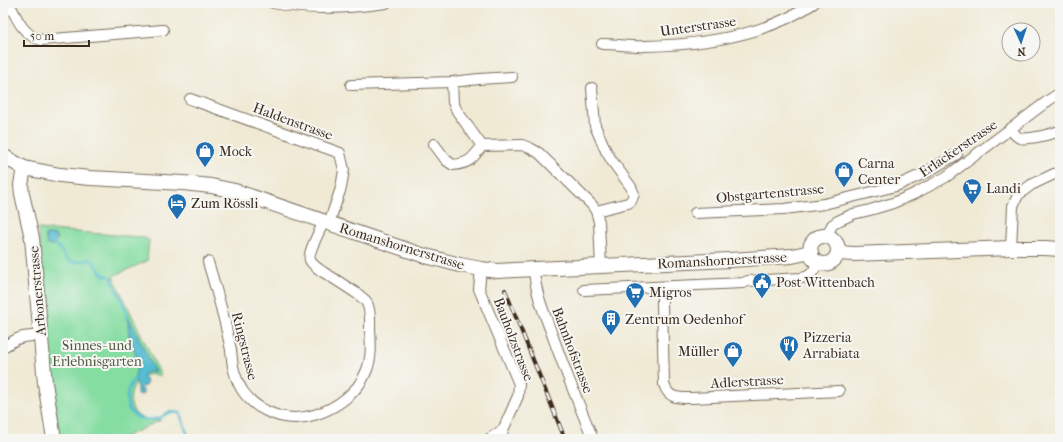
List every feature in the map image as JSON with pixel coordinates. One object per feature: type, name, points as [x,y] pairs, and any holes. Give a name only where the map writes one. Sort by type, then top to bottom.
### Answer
[{"type":"main road","name":"Romanshornerstrasse","points":[[3,156],[24,168],[60,175],[211,186],[256,198],[422,255],[481,269],[498,271],[534,270],[792,256],[814,257]]},
{"type":"main road","name":"Arbonerstrasse","points":[[24,168],[21,184],[22,194],[33,244],[45,383],[54,439]]},
{"type":"main road","points":[[820,236],[827,236],[834,239],[838,245],[838,252],[837,256],[832,262],[825,264],[814,257],[811,245],[820,236]]},
{"type":"main road","points":[[838,252],[854,254],[1011,248],[1060,249]]},
{"type":"street","points":[[9,3],[16,18],[27,34],[41,40],[163,30]]},
{"type":"street","points":[[273,3],[311,9],[334,9],[386,3]]},
{"type":"street","name":"Unterstrasse","points":[[602,44],[657,46],[688,44],[722,38],[766,28],[786,19],[814,3]]},
{"type":"street","points":[[351,85],[452,82],[512,77]]},
{"type":"street","points":[[452,82],[453,102],[457,111],[482,146]]},
{"type":"street","points":[[592,88],[596,126],[609,156],[631,187],[634,194],[631,201],[628,203],[596,211]]},
{"type":"street","name":"Erlackerstrasse","points":[[827,236],[832,225],[838,221],[853,214],[893,203],[946,177],[1060,93]]},
{"type":"street","name":"Haldenstrasse","points":[[190,99],[340,153],[344,170],[341,188],[326,222]]},
{"type":"street","points":[[1010,129],[1020,138],[1031,138],[1060,131]]},
{"type":"street","points":[[434,144],[446,160],[453,164],[463,164],[473,158],[482,146]]},
{"type":"street","points":[[482,146],[522,145],[530,148],[539,153],[592,205],[596,211],[599,222],[601,267]]},
{"type":"street","name":"Obstgartenstrasse","points":[[695,213],[784,209],[824,204],[896,186],[927,172],[957,154]]},
{"type":"street","points":[[1011,248],[1013,206],[1018,195],[1031,185],[1054,174],[1060,173]]},
{"type":"street","points":[[866,193],[870,210]]},
{"type":"street","name":"Ringstrasse","points":[[208,262],[221,308],[235,374],[242,392],[255,404],[275,415],[288,418],[311,416],[322,412],[342,400],[359,385],[368,366],[371,349],[371,316],[366,301],[316,267],[310,261],[309,258],[312,246],[326,222]]},
{"type":"street","points":[[584,290],[743,283],[748,281],[805,278],[812,273],[814,257]]},
{"type":"street","name":"Bauholzstrasse","points":[[481,269],[479,289],[519,384],[518,396],[502,435]]},
{"type":"street","name":"Bahnhofstrasse","points":[[534,270],[536,289],[539,299],[593,439]]},
{"type":"street","name":"Adlerstrasse","points":[[662,287],[664,384],[665,389],[669,394],[683,398],[839,390]]},
{"type":"street","points":[[3,347],[23,337],[41,335]]},
{"type":"street","points":[[489,439],[502,435]]},
{"type":"green space","name":"Sinnes- und Erlebnisgarten","points":[[38,229],[141,237],[149,240],[147,261],[113,276],[161,376],[145,375],[137,381],[132,390],[130,399],[132,408],[134,412],[142,418],[149,420],[161,420],[120,439],[59,439]]},
{"type":"water","points":[[45,235],[55,235],[57,239],[52,246],[47,245]]},
{"type":"water","points":[[128,316],[155,372],[147,372],[143,376],[147,382],[145,386],[141,387],[143,394],[138,396],[137,383],[134,378],[137,362],[129,336]]},
{"type":"waterway","points":[[53,242],[68,260],[73,262],[92,260],[103,275],[112,278],[128,319]]},
{"type":"waterway","points":[[137,376],[130,385],[127,395],[128,407],[131,412],[139,418],[144,419],[154,419],[170,412],[180,413],[189,439]]},
{"type":"railway","points":[[505,290],[565,439]]},
{"type":"place","name":"Mock","points":[[205,168]]},
{"type":"place","name":"Carna Center","points":[[844,188]]},
{"type":"place","name":"Landi","points":[[972,205]]},
{"type":"place","name":"Zum Rössli","points":[[177,220]]},
{"type":"place","name":"Post Wittenbach","points":[[762,299]]},
{"type":"place","name":"Migros","points":[[635,309]]},
{"type":"place","name":"Zentrum Oedenhof","points":[[611,336]]},
{"type":"place","name":"Pizzeria Arrabiata","points":[[789,362]]},
{"type":"place","name":"Müller","points":[[733,368]]}]
